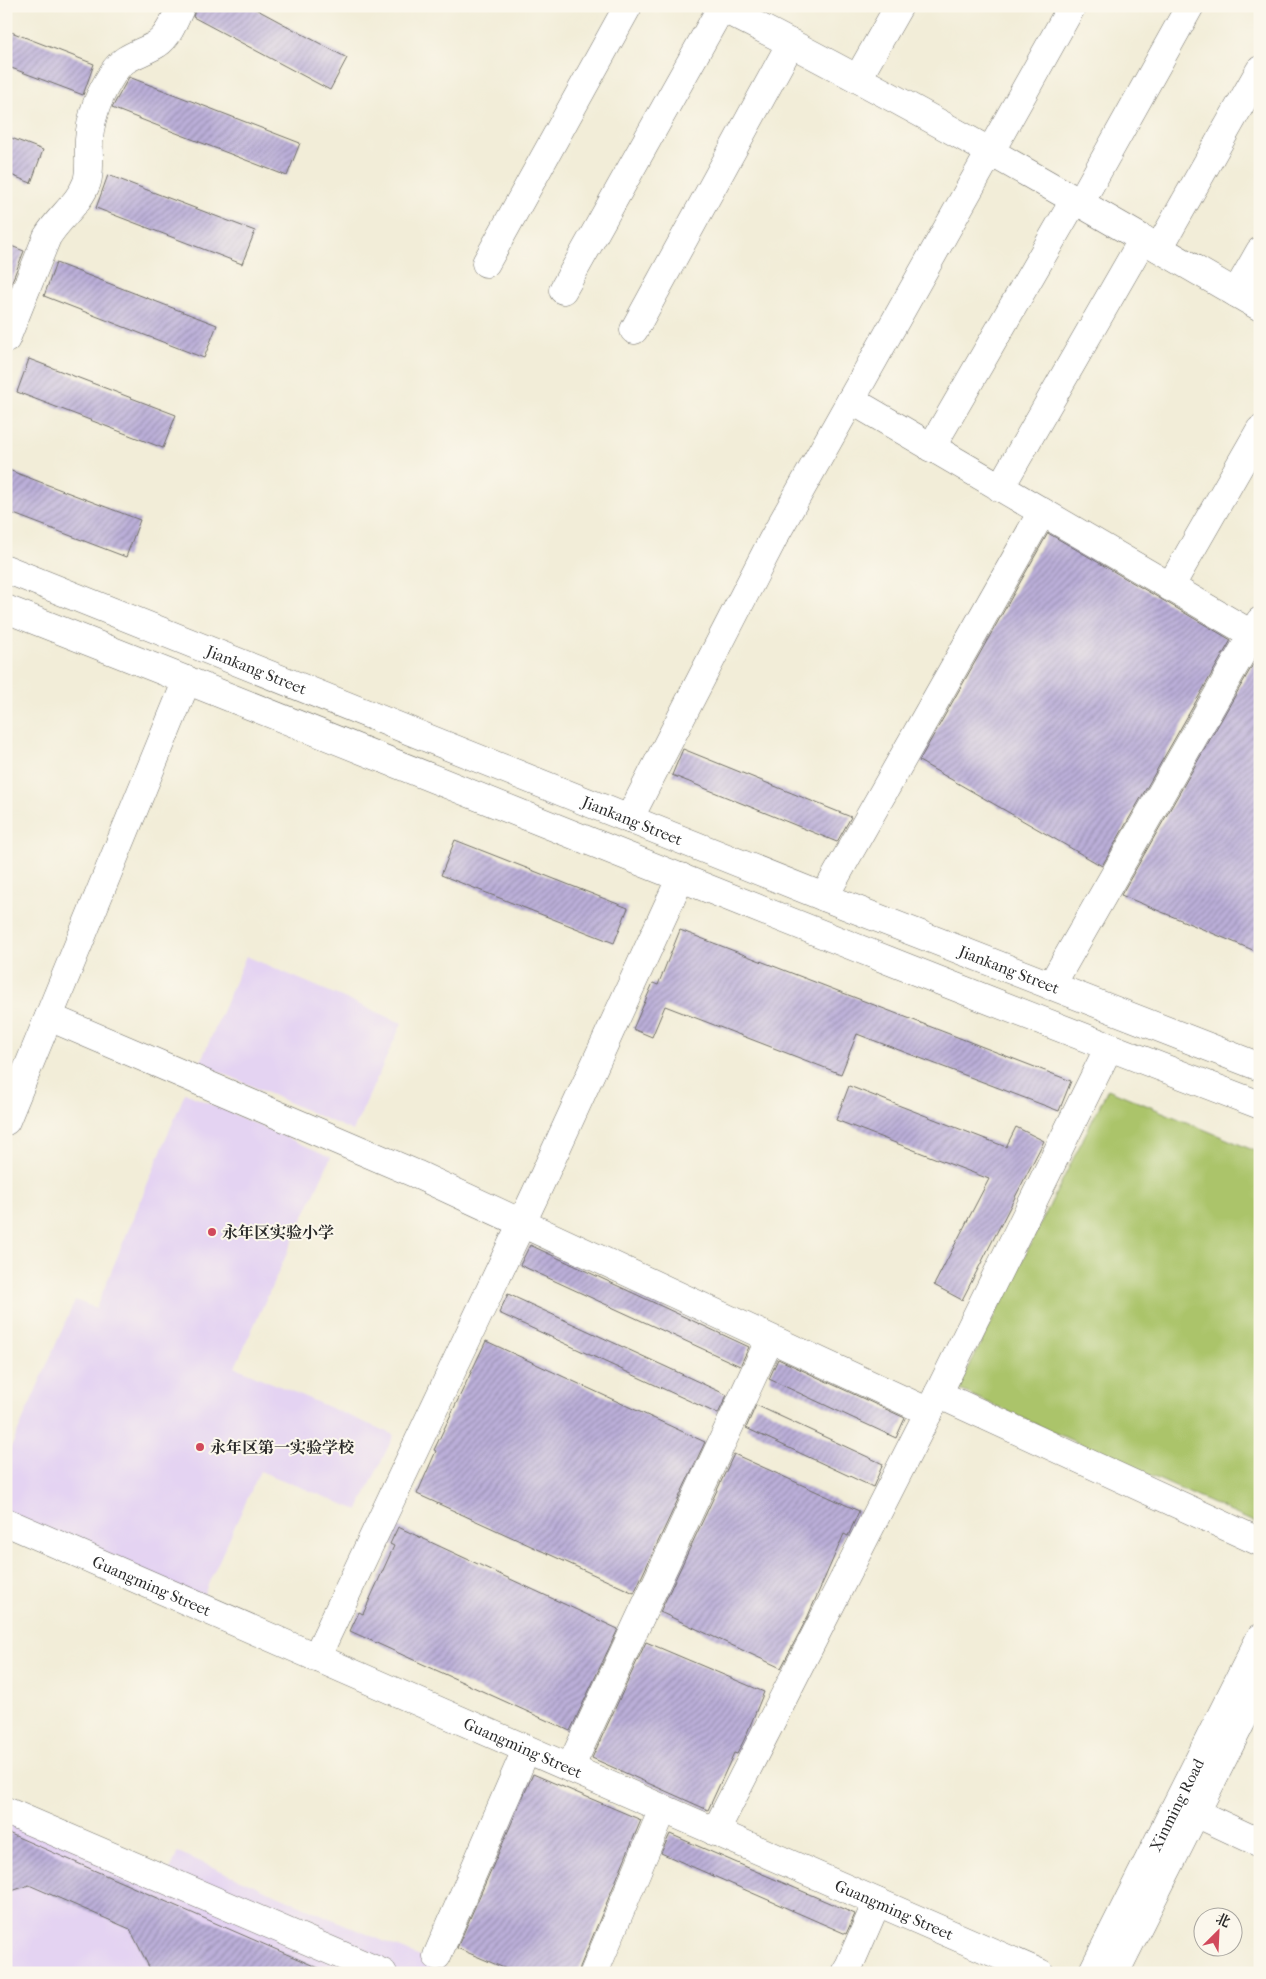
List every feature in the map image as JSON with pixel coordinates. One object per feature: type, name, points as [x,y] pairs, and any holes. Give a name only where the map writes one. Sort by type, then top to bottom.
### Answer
[{"type":"street","points":[[6,339],[47,237],[54,225],[71,209],[83,192],[89,171],[89,141],[93,113],[106,84],[121,61],[157,44],[166,36],[181,6]]},
{"type":"street","points":[[486,263],[628,6]]},
{"type":"street","points":[[858,78],[899,6]]},
{"type":"street","points":[[629,819],[773,539],[1072,6]]},
{"type":"street","points":[[932,448],[1078,201],[1190,6]]},
{"type":"street","points":[[563,290],[720,7],[752,14],[791,43],[990,151],[1260,307]]},
{"type":"street","points":[[634,330],[791,43]]},
{"type":"street","points":[[1000,488],[1260,70]]},
{"type":"street","points":[[1236,293],[1260,251]]},
{"type":"street","points":[[851,400],[1170,587],[1257,631],[1051,986]]},
{"type":"street","points":[[1170,587],[1260,430]]},
{"type":"street","points":[[824,896],[1042,512]]},
{"type":"street","name":"Jiankang Street","points":[[6,569],[629,819],[1260,1067]]},
{"type":"street","name":"Jiankang Street","points":[[6,608],[1109,1047],[1260,1105]]},
{"type":"street","points":[[6,1121],[187,680]]},
{"type":"street","points":[[316,1658],[682,877]]},
{"type":"street","points":[[49,1017],[416,1174],[770,1339],[934,1403],[1260,1542]]},
{"type":"street","points":[[715,1832],[934,1403],[1109,1047]]},
{"type":"street","points":[[570,1768],[770,1339]]},
{"type":"street","name":"Guangming Street","points":[[6,1522],[1040,1973]]},
{"type":"street","name":"Xinming Road","points":[[1092,1973],[1260,1638]]},
{"type":"street","name":"Xinming Road","points":[[1115,1973],[1260,1685]]},
{"type":"street","points":[[436,1956],[526,1750]]},
{"type":"street","points":[[594,1973],[663,1809]]},
{"type":"street","points":[[6,1811],[383,1973]]},
{"type":"street","points":[[1196,1813],[1260,1843]]},
{"type":"street","points":[[846,1973],[877,1902]]},
{"type":"shaded area","points":[[246,956],[402,1023],[353,1131],[200,1063]]},
{"type":"shaded area","name":"永年区第一实验学校","points":[[185,1093],[331,1157],[235,1367],[394,1435],[358,1510],[260,1471],[201,1600],[6,1512],[6,1459],[75,1300],[96,1308]]},
{"type":"shaded area","points":[[6,1800],[170,1870],[178,1852],[457,1973],[6,1973]]},
{"type":"green space","points":[[1108,1089],[1260,1153],[1260,1525],[958,1389]]},
{"type":"building","points":[[196,6],[250,6],[347,58],[330,90],[193,17]]},
{"type":"building","points":[[6,30],[94,64],[83,95],[6,66]]},
{"type":"building","points":[[129,77],[300,143],[287,176],[112,108]]},
{"type":"building","points":[[6,136],[43,150],[31,183],[6,173]]},
{"type":"building","points":[[108,175],[255,231],[242,264],[96,208]]},
{"type":"building","points":[[6,244],[24,251],[7,294],[6,294]]},
{"type":"building","points":[[56,263],[217,325],[204,358],[44,296]]},
{"type":"building","points":[[29,359],[176,415],[163,448],[17,392]]},
{"type":"building","points":[[6,469],[140,520],[126,557],[6,511]]},
{"type":"building","points":[[1048,533],[1231,640],[1102,866],[919,761]]},
{"type":"building","points":[[1260,655],[1260,953],[1121,895]]},
{"type":"building","points":[[683,749],[851,817],[837,842],[672,775]]},
{"type":"building","points":[[455,840],[628,908],[614,943],[441,875]]},
{"type":"building","points":[[680,930],[1071,1081],[1059,1111],[857,1034],[841,1074],[665,1006],[652,1037],[633,1029],[653,983],[658,985]]},
{"type":"building","points":[[849,1086],[1006,1147],[1016,1127],[1044,1141],[962,1300],[934,1285],[989,1179],[836,1120]]},
{"type":"building","points":[[530,1245],[749,1347],[740,1366],[520,1265]]},
{"type":"building","points":[[508,1294],[727,1395],[718,1414],[499,1313]]},
{"type":"building","points":[[486,1341],[705,1442],[634,1593],[417,1494],[436,1451],[434,1450]]},
{"type":"building","points":[[778,1359],[905,1418],[896,1438],[769,1379]]},
{"type":"building","points":[[756,1405],[883,1464],[873,1487],[746,1428]]},
{"type":"building","points":[[734,1454],[859,1511],[848,1536],[844,1534],[808,1616],[781,1668],[660,1612]]},
{"type":"building","points":[[398,1527],[618,1629],[570,1731],[350,1631],[359,1612],[363,1614],[394,1546],[390,1544]]},
{"type":"building","points":[[646,1642],[764,1692],[745,1738],[737,1754],[734,1753],[708,1810],[592,1758]]},
{"type":"building","points":[[533,1774],[641,1820],[579,1973],[516,1973],[457,1948]]},
{"type":"building","points":[[6,1832],[330,1973],[152,1973],[130,1929],[29,1885],[6,1893]]},
{"type":"building","points":[[670,1834],[855,1914],[846,1934],[661,1853]]},
{"type":"place","name":"永年区实验小学","points":[[212,1232]]},
{"type":"place","name":"永年区第一实验学校","points":[[200,1447]]}]
